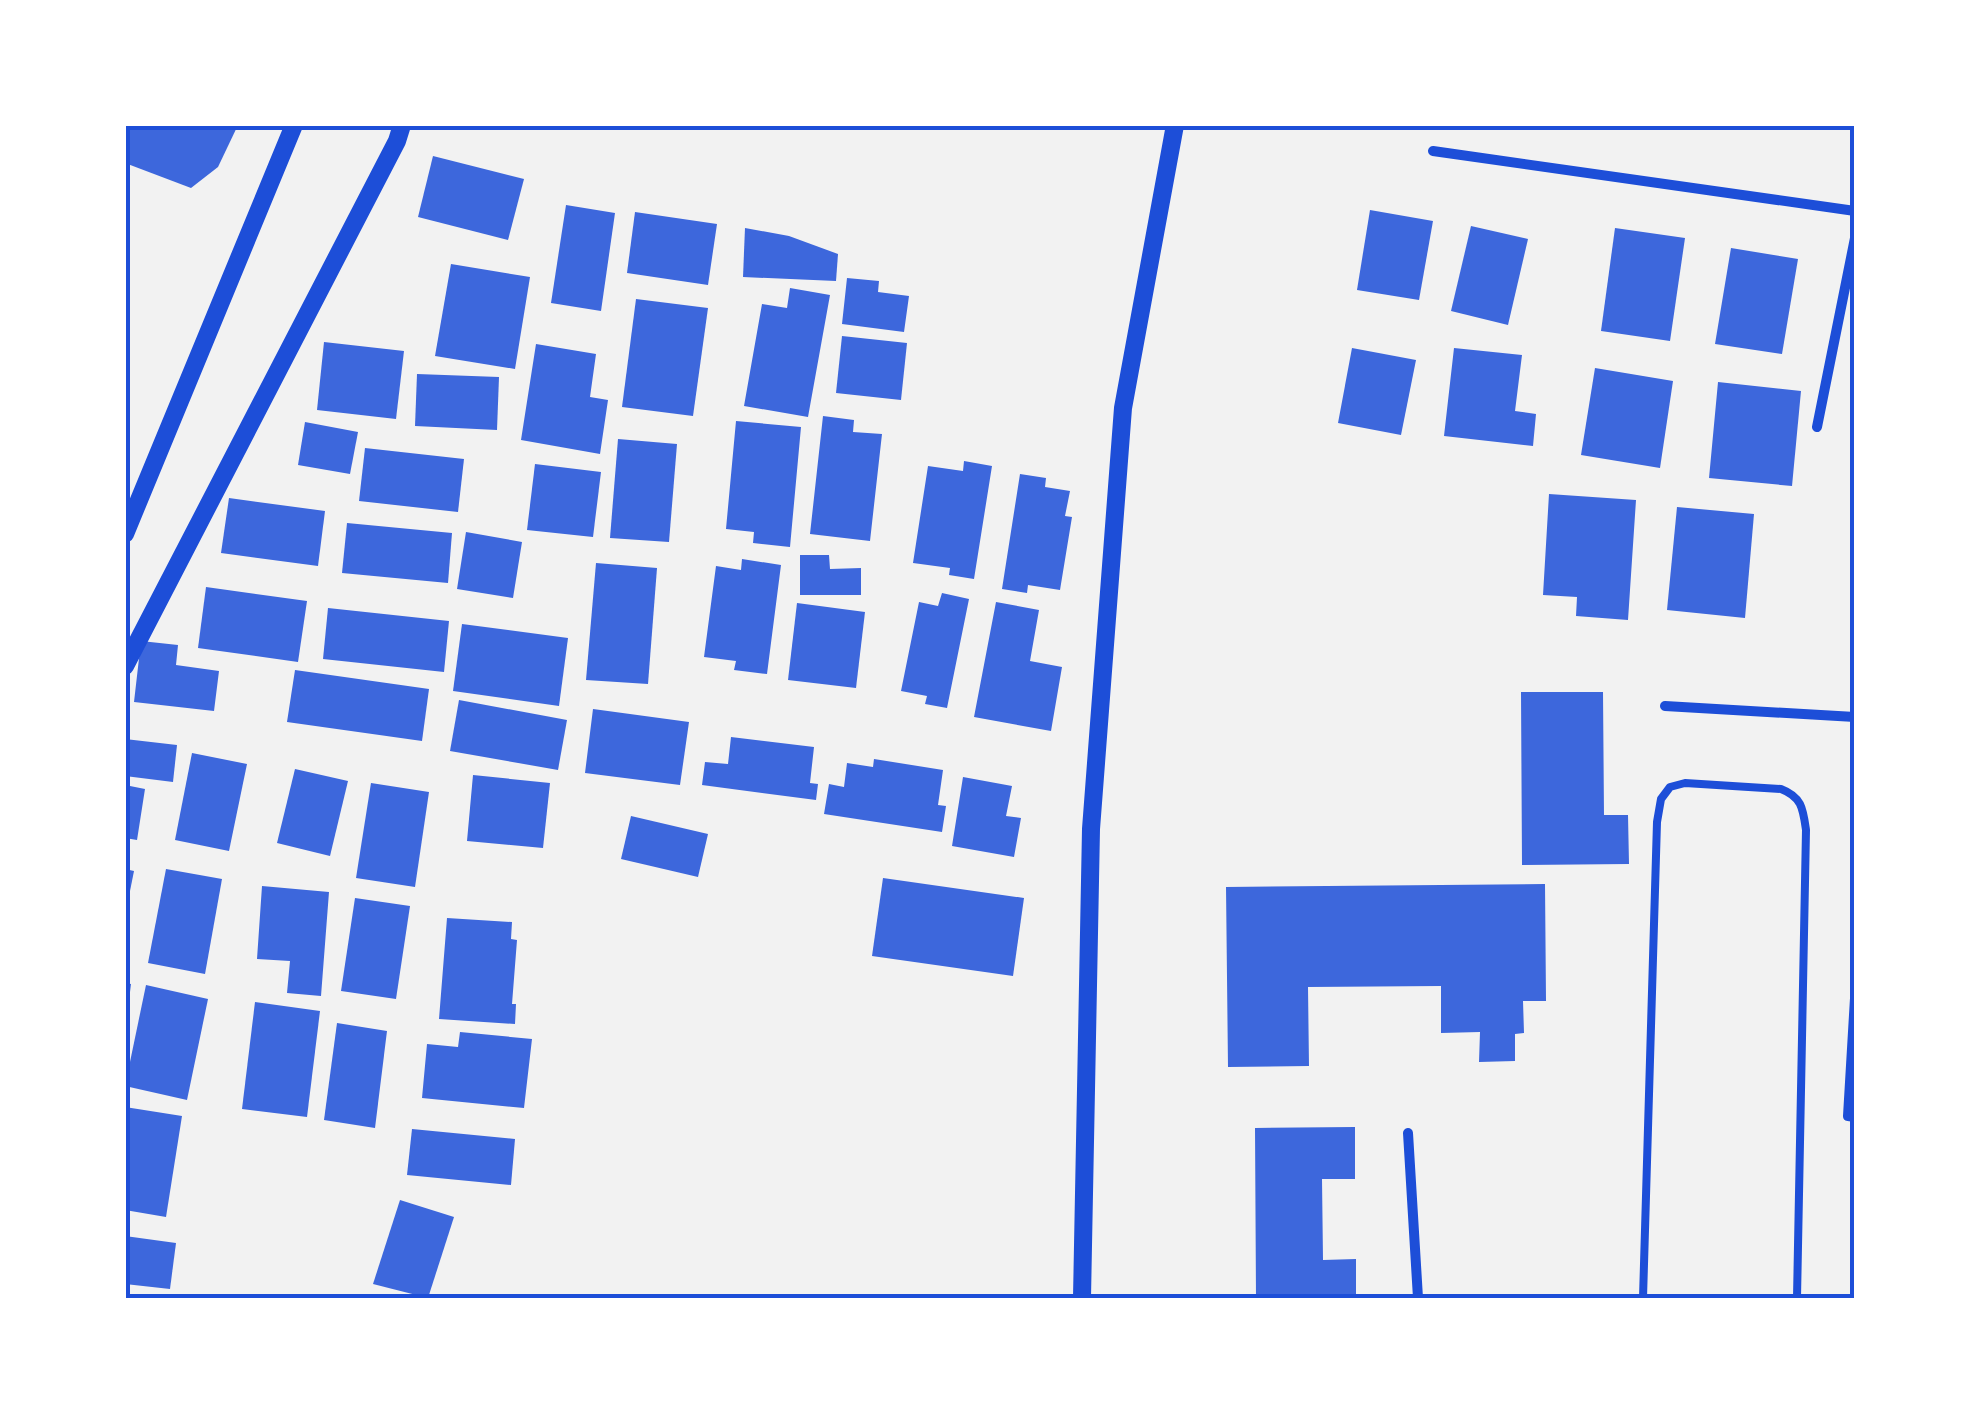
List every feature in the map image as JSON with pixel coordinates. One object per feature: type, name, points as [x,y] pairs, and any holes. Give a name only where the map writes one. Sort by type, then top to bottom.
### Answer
[{"type":"street","points":[[125,534],[294,125]]},
{"type":"street","points":[[125,666],[402,125]]},
{"type":"street","points":[[1082,1298],[1091,829],[1123,408],[1175,125]]},
{"type":"street","points":[[1433,151],[1855,212]]},
{"type":"street","points":[[1818,427],[1855,238]]},
{"type":"street","points":[[1665,706],[1855,718]]},
{"type":"street","points":[[1855,998],[1848,1116],[1855,1117]]},
{"type":"street","points":[[1408,1133],[1418,1298]]},
{"type":"lane","points":[[1643,1298],[1657,822],[1660,799],[1670,787],[1685,784],[1780,789],[1794,794],[1803,807],[1806,830],[1797,1298]]},
{"type":"building","points":[[125,125],[238,125],[218,167],[191,188],[125,163]]},
{"type":"building","points":[[433,156],[524,179],[508,240],[418,217]]},
{"type":"building","points":[[566,205],[615,213],[601,311],[551,303]]},
{"type":"building","points":[[1370,210],[1433,221],[1419,300],[1357,290]]},
{"type":"building","points":[[635,212],[717,224],[708,285],[627,273]]},
{"type":"building","points":[[1471,226],[1528,239],[1508,325],[1451,311]]},
{"type":"building","points":[[745,228],[789,236],[838,254],[836,281],[743,277]]},
{"type":"building","points":[[1615,228],[1685,238],[1670,341],[1601,331]]},
{"type":"building","points":[[1731,248],[1798,259],[1782,354],[1715,344]]},
{"type":"building","points":[[451,264],[530,277],[515,369],[435,356]]},
{"type":"building","points":[[847,278],[879,281],[878,292],[909,296],[904,332],[842,324]]},
{"type":"building","points":[[790,288],[830,295],[808,417],[744,406],[762,304],[787,308]]},
{"type":"building","points":[[636,299],[708,308],[693,416],[622,407]]},
{"type":"building","points":[[842,336],[907,343],[901,400],[836,393]]},
{"type":"building","points":[[324,342],[404,351],[396,419],[317,410]]},
{"type":"building","points":[[536,344],[596,354],[590,397],[608,400],[600,454],[521,440]]},
{"type":"building","points":[[1352,348],[1416,360],[1401,435],[1338,423]]},
{"type":"building","points":[[1454,348],[1522,355],[1515,411],[1536,414],[1533,446],[1444,436]]},
{"type":"building","points":[[1595,368],[1673,381],[1660,468],[1581,455]]},
{"type":"building","points":[[417,374],[499,377],[497,430],[415,426]]},
{"type":"building","points":[[1718,382],[1801,391],[1792,486],[1709,478]]},
{"type":"building","points":[[823,416],[854,420],[853,432],[882,434],[870,541],[810,534]]},
{"type":"building","points":[[736,421],[801,427],[790,547],[753,543],[754,532],[726,529]]},
{"type":"building","points":[[305,422],[358,432],[350,474],[298,465]]},
{"type":"building","points":[[618,439],[677,444],[669,542],[610,538]]},
{"type":"building","points":[[365,448],[464,459],[458,512],[359,501]]},
{"type":"building","points":[[964,461],[992,466],[974,579],[949,575],[950,568],[913,563],[928,466],[963,471]]},
{"type":"building","points":[[535,464],[601,472],[593,537],[527,530]]},
{"type":"building","points":[[1020,474],[1046,478],[1045,487],[1070,491],[1065,516],[1072,517],[1060,590],[1028,585],[1027,593],[1002,589]]},
{"type":"building","points":[[1549,494],[1636,500],[1628,620],[1576,616],[1577,597],[1543,595]]},
{"type":"building","points":[[229,498],[325,511],[318,566],[221,553]]},
{"type":"building","points":[[1677,507],[1754,514],[1745,618],[1667,610]]},
{"type":"building","points":[[347,523],[452,533],[448,583],[342,573]]},
{"type":"building","points":[[466,532],[522,542],[513,598],[457,589]]},
{"type":"building","points":[[800,555],[829,555],[830,569],[861,568],[861,595],[800,595]]},
{"type":"building","points":[[742,559],[781,565],[767,674],[734,670],[736,661],[704,657],[716,566],[741,570]]},
{"type":"building","points":[[596,563],[657,568],[648,684],[586,680]]},
{"type":"building","points":[[206,587],[307,601],[298,662],[198,648]]},
{"type":"building","points":[[942,593],[969,599],[947,708],[925,704],[927,696],[901,691],[919,602],[938,606]]},
{"type":"building","points":[[996,602],[1039,610],[1030,661],[1062,667],[1051,731],[974,717]]},
{"type":"building","points":[[797,603],[865,612],[856,688],[788,680]]},
{"type":"building","points":[[328,608],[449,621],[444,672],[323,659]]},
{"type":"building","points":[[462,624],[568,638],[559,706],[453,691]]},
{"type":"building","points":[[141,641],[178,645],[176,665],[219,671],[214,711],[134,702]]},
{"type":"building","points":[[295,670],[429,689],[422,741],[287,722]]},
{"type":"building","points":[[1521,692],[1603,692],[1604,815],[1628,815],[1629,864],[1522,865]]},
{"type":"building","points":[[459,700],[567,720],[558,770],[450,751]]},
{"type":"building","points":[[593,709],[689,722],[680,785],[585,773]]},
{"type":"building","points":[[731,737],[814,747],[810,783],[818,784],[816,800],[702,785],[705,762],[728,764]]},
{"type":"building","points":[[125,739],[177,745],[173,782],[125,776]]},
{"type":"building","points":[[192,753],[247,764],[229,851],[175,840]]},
{"type":"building","points":[[874,759],[943,770],[938,805],[946,806],[942,832],[824,814],[829,784],[844,787],[847,763],[873,767]]},
{"type":"building","points":[[295,769],[348,781],[330,856],[277,843]]},
{"type":"building","points":[[473,775],[550,783],[543,848],[467,841]]},
{"type":"building","points":[[963,777],[1012,786],[1006,816],[1021,818],[1014,857],[952,846]]},
{"type":"building","points":[[371,783],[429,792],[415,887],[356,878]]},
{"type":"building","points":[[125,785],[145,789],[137,840],[125,838]]},
{"type":"building","points":[[631,816],[708,834],[698,877],[621,859]]},
{"type":"building","points":[[125,869],[134,871],[127,906],[125,906]]},
{"type":"building","points":[[166,869],[222,879],[205,974],[148,963]]},
{"type":"building","points":[[883,878],[1024,898],[1013,976],[872,956]]},
{"type":"building","points":[[1545,884],[1546,1001],[1523,1001],[1524,1033],[1515,1034],[1515,1061],[1479,1062],[1480,1032],[1441,1033],[1441,986],[1308,987],[1309,1066],[1228,1067],[1226,887]]},
{"type":"building","points":[[262,886],[329,892],[321,996],[287,993],[290,961],[257,959]]},
{"type":"building","points":[[355,898],[410,906],[396,999],[341,991]]},
{"type":"building","points":[[447,918],[512,922],[511,939],[517,940],[512,1004],[516,1004],[515,1024],[439,1019]]},
{"type":"building","points":[[125,983],[131,984],[127,1016],[125,1016]]},
{"type":"building","points":[[146,985],[208,999],[187,1100],[125,1086]]},
{"type":"building","points":[[255,1002],[320,1011],[307,1117],[242,1109]]},
{"type":"building","points":[[337,1023],[387,1031],[375,1128],[324,1120]]},
{"type":"building","points":[[460,1032],[532,1039],[524,1108],[422,1098],[427,1044],[458,1047]]},
{"type":"building","points":[[125,1107],[182,1116],[166,1217],[125,1210]]},
{"type":"building","points":[[1355,1127],[1355,1179],[1322,1179],[1323,1260],[1356,1259],[1356,1298],[1256,1298],[1255,1128]]},
{"type":"building","points":[[412,1129],[515,1139],[511,1185],[407,1175]]},
{"type":"building","points":[[400,1200],[454,1217],[428,1298],[373,1284]]},
{"type":"building","points":[[125,1236],[176,1243],[170,1289],[125,1284]]}]
